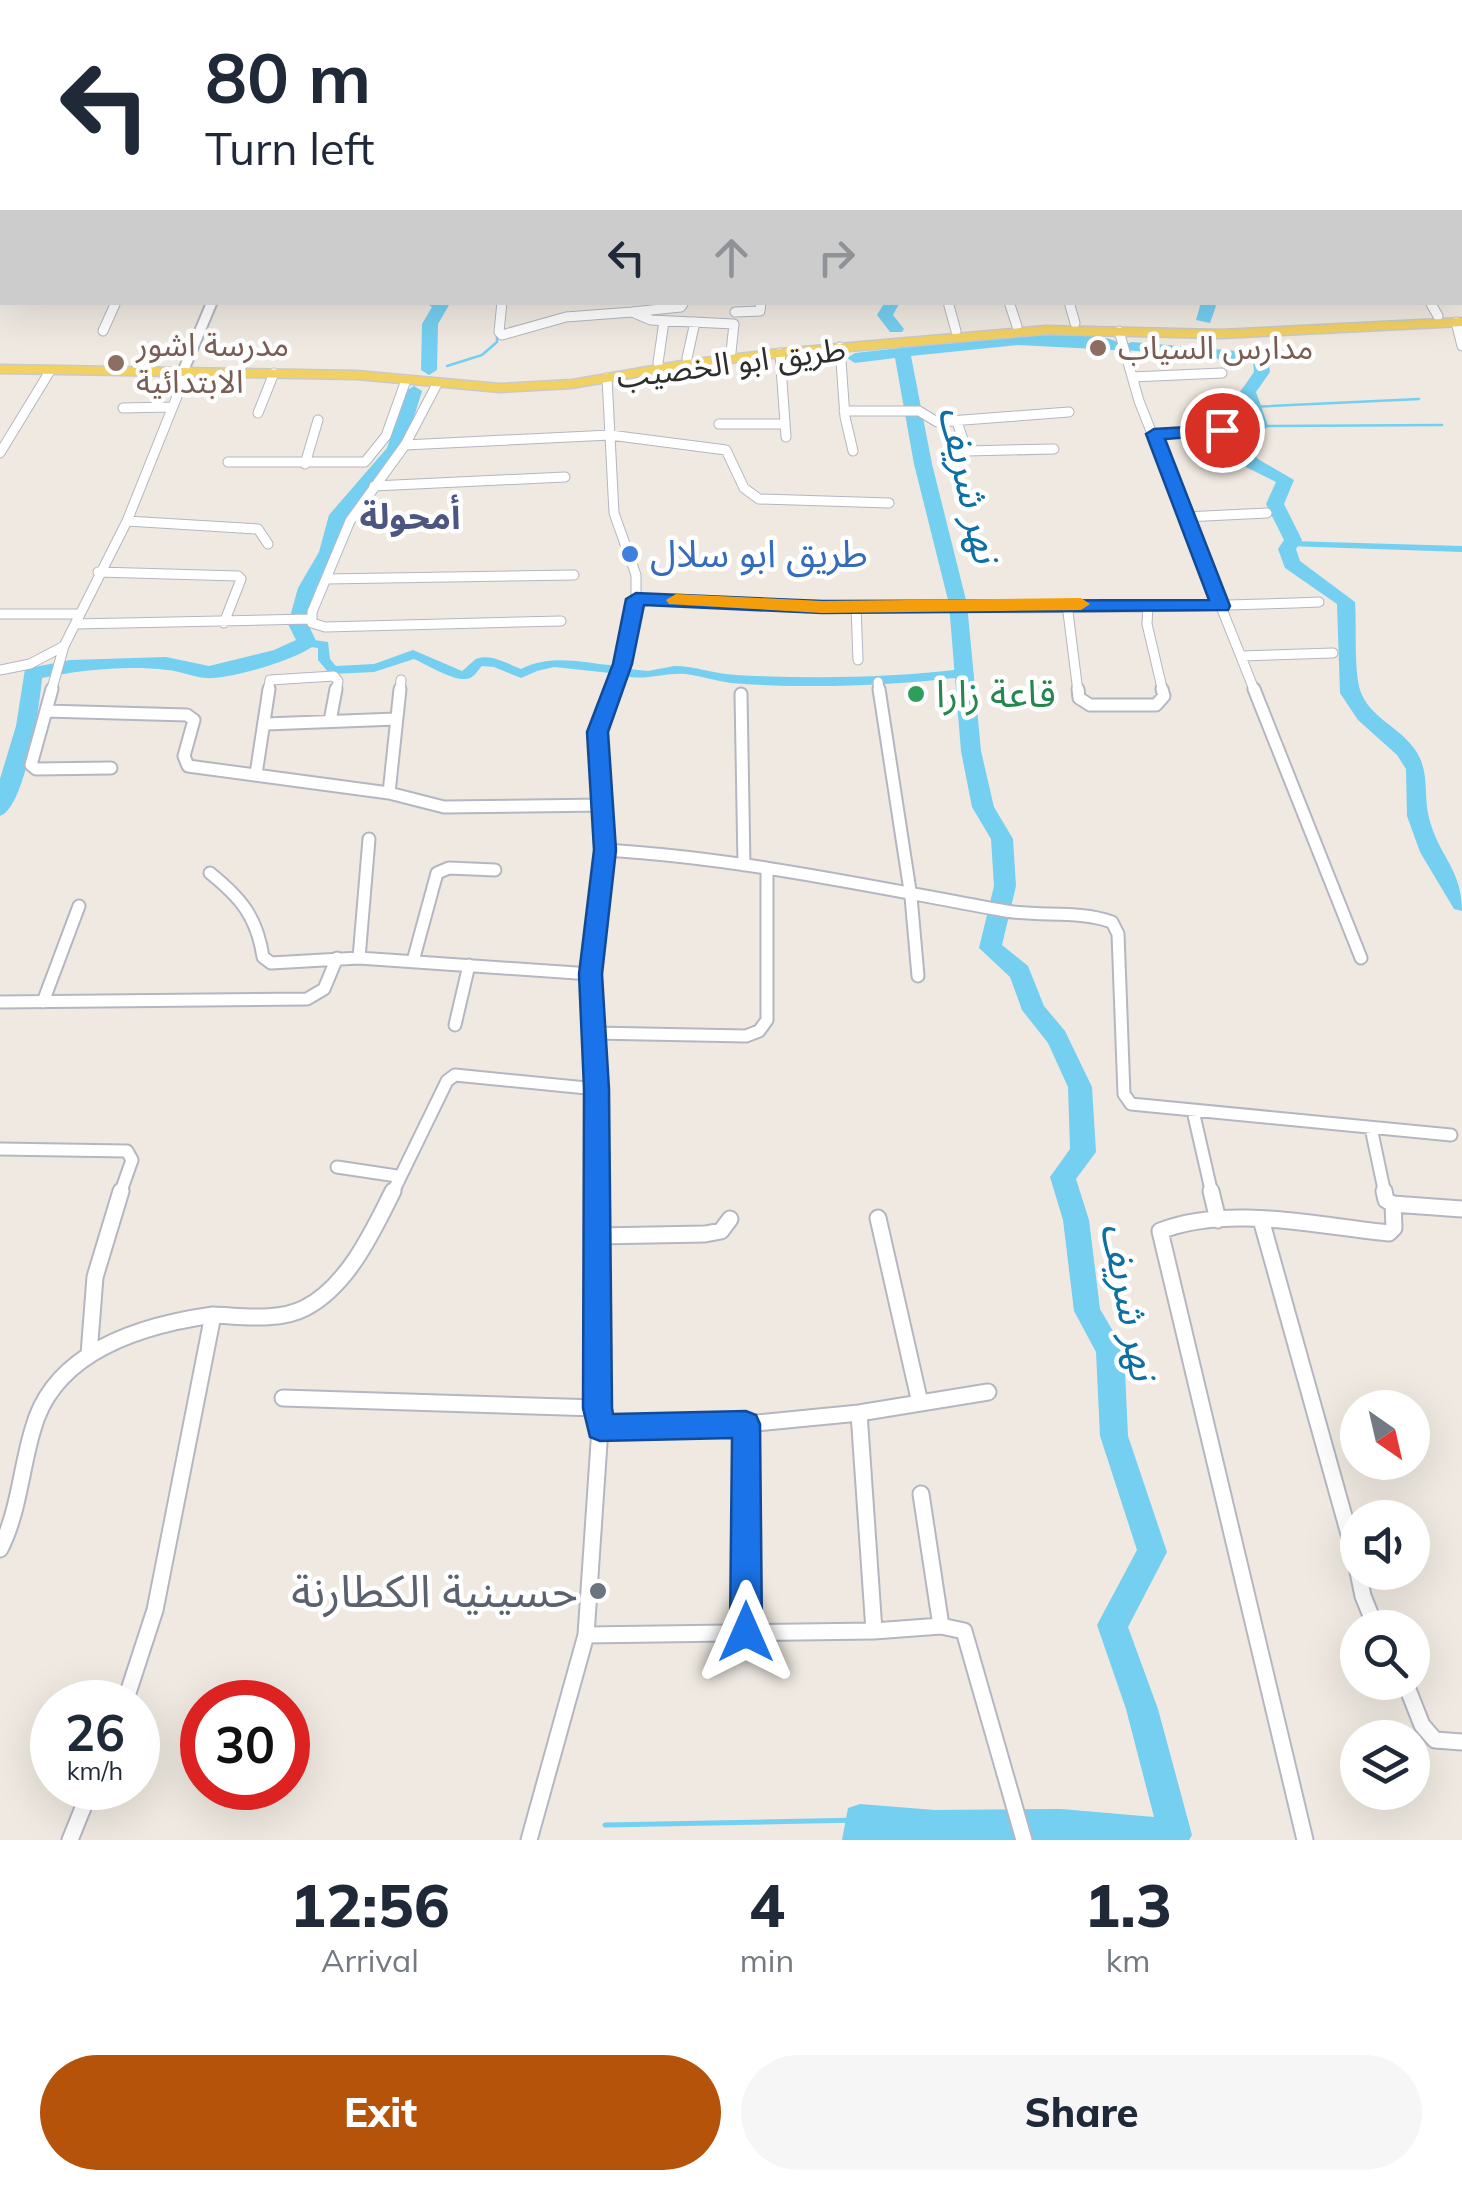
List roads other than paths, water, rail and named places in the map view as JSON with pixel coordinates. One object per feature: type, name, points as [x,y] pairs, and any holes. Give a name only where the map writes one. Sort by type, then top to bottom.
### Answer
[{"type":"main road","points":[[185,371],[211,305]]},
{"type":"main road","name":"طريق ابو الخصيب","points":[[0,366],[274,373],[500,388],[607,378],[780,353],[1046,330],[1121,341],[1438,316],[1460,320]]},
{"type":"main road","name":"طريق ابو الخصيب","points":[[0,366],[50,371],[334,368],[482,381],[552,382],[731,352],[1017,326],[1075,323],[1184,329],[1460,320]]},
{"type":"street","points":[[103,330],[115,305]]},
{"type":"street","points":[[502,305],[502,334],[602,308],[632,312],[682,305]]},
{"type":"street","points":[[731,352],[736,307],[760,311],[761,305]]},
{"type":"street","points":[[949,305],[956,331]]},
{"type":"street","points":[[1010,305],[1017,326]]},
{"type":"street","points":[[1070,305],[1075,323]]},
{"type":"street","points":[[1432,305],[1438,316]]},
{"type":"street","points":[[632,312],[647,319],[734,324]]},
{"type":"street","points":[[658,362],[664,320]]},
{"type":"street","points":[[1460,320],[1462,346]]},
{"type":"street","points":[[687,358],[695,322]]},
{"type":"street","points":[[1121,341],[1185,516],[1361,958]]},
{"type":"street","points":[[840,347],[844,411],[854,451]]},
{"type":"street","points":[[780,353],[786,437]]},
{"type":"street","points":[[0,454],[50,371]]},
{"type":"street","points":[[111,768],[36,769],[31,765],[62,650],[127,521],[185,371]]},
{"type":"street","points":[[258,414],[274,373]]},
{"type":"street","points":[[1132,378],[1222,374]]},
{"type":"street","points":[[529,1840],[586,1635],[600,1428],[597,1089],[591,974],[605,850],[598,732],[622,664],[636,599],[636,574],[614,513],[607,378]]},
{"type":"street","points":[[228,462],[356,465],[374,456],[406,380]]},
{"type":"street","points":[[306,620],[350,521],[405,445],[437,384]]},
{"type":"street","points":[[123,408],[172,407]]},
{"type":"street","points":[[844,411],[919,411],[937,422],[1069,412]]},
{"type":"street","points":[[306,464],[318,420]]},
{"type":"street","points":[[957,422],[967,451],[1054,449]]},
{"type":"street","points":[[719,424],[785,424]]},
{"type":"street","points":[[1154,434],[1222,430]]},
{"type":"street","points":[[405,445],[610,435],[726,450],[744,488],[759,499],[889,503]]},
{"type":"street","points":[[374,486],[565,477]]},
{"type":"street","points":[[1185,516],[1267,513]]},
{"type":"street","points":[[127,521],[258,528],[268,544]]},
{"type":"street","points":[[98,572],[238,576],[242,579],[224,623]]},
{"type":"street","points":[[326,580],[574,575]]},
{"type":"street","points":[[636,599],[856,607],[1319,602]]},
{"type":"street","points":[[1068,604],[1079,698],[1090,705],[1156,705],[1162,701],[1147,624],[1148,606]]},
{"type":"street","points":[[856,607],[858,660]]},
{"type":"street","points":[[0,614],[224,623],[306,620],[325,628],[561,621]]},
{"type":"street","points":[[0,670],[30,664],[62,650]]},
{"type":"street","points":[[1241,656],[1333,653]]},
{"type":"street","points":[[256,774],[270,680],[281,676],[334,676],[338,680],[330,721]]},
{"type":"street","points":[[389,793],[401,680]]},
{"type":"street","points":[[878,682],[911,897],[918,976]]},
{"type":"street","points":[[741,694],[744,865]]},
{"type":"street","points":[[46,711],[187,714],[194,720],[184,756],[188,766],[389,793],[444,807],[604,804]]},
{"type":"street","points":[[266,724],[396,718]]},
{"type":"street","points":[[359,958],[369,839]]},
{"type":"street","points":[[605,850],[694,855],[1017,913],[1092,915],[1112,922],[1118,934],[1124,1094],[1131,1104],[1452,1134]]},
{"type":"street","points":[[413,962],[437,873],[449,868],[495,870]]},
{"type":"street","points":[[594,1033],[746,1036],[759,1031],[767,1020],[767,869]]},
{"type":"street","points":[[210,873],[252,912],[261,928],[263,958],[271,963],[359,958],[591,974]]},
{"type":"street","points":[[43,1002],[79,906]]},
{"type":"street","points":[[0,1002],[307,999],[319,996],[326,988],[337,958]]},
{"type":"street","points":[[455,1025],[469,965]]},
{"type":"street","points":[[0,1550],[42,1403],[59,1379],[89,1354],[176,1318],[284,1314],[307,1308],[325,1296],[351,1266],[447,1081],[455,1075],[597,1089]]},
{"type":"street","points":[[1193,1111],[1218,1220]]},
{"type":"street","points":[[1371,1128],[1386,1200],[1393,1204],[1462,1209]]},
{"type":"street","points":[[0,1149],[115,1148],[127,1151],[132,1160],[96,1257],[88,1316],[89,1354]]},
{"type":"street","points":[[338,1167],[398,1176]]},
{"type":"street","points":[[1305,1840],[1160,1231],[1218,1220],[1388,1233],[1394,1228],[1393,1204]]},
{"type":"street","points":[[878,1218],[920,1403]]},
{"type":"street","points":[[597,1236],[705,1234],[721,1231],[730,1219]]},
{"type":"street","points":[[1262,1223],[1319,1437],[1354,1550],[1365,1610]]},
{"type":"street","points":[[133,1680],[154,1610],[213,1315]]},
{"type":"street","points":[[600,1428],[746,1424],[860,1413],[988,1392]]},
{"type":"street","points":[[284,1398],[598,1408]]},
{"type":"street","points":[[860,1413],[874,1632]]},
{"type":"street","points":[[746,1424],[746,1632]]},
{"type":"street","points":[[921,1494],[941,1626]]},
{"type":"street","points":[[586,1635],[874,1632],[941,1626],[964,1631],[1024,1840]]},
{"type":"street","points":[[1412,1700],[1422,1725],[1435,1740],[1462,1742]]},
{"type":"street","points":[[70,1840],[82,1810]]},
{"type":"waterway","points":[[429,370],[430,324],[441,305]]},
{"type":"waterway","points":[[891,305],[885,315],[896,329]]},
{"type":"waterway","points":[[1204,320],[1207,305]]},
{"type":"waterway","points":[[447,366],[482,355],[497,342],[497,333]]},
{"type":"waterway","points":[[855,358],[1018,340],[1115,345]]},
{"type":"waterway","points":[[1132,347],[1260,358],[1262,372],[1248,392],[1260,426],[1239,447],[1246,459],[1285,480],[1275,504],[1293,540],[1287,549],[1292,564],[1346,602],[1350,693],[1365,715],[1405,750],[1416,769],[1418,816],[1431,852],[1462,903]]},
{"type":"waterway","name":"نهر شريف","points":[[859,1840],[860,1820],[935,1826],[1061,1825],[1175,1835],[1142,1709],[1112,1625],[1152,1552],[1114,1436],[1110,1350],[1087,1311],[1076,1220],[1063,1177],[1083,1152],[1080,1087],[1057,1038],[1034,1010],[1020,972],[990,948],[1005,886],[1002,839],[983,807],[971,751],[958,604],[923,464],[902,353]]},
{"type":"waterway","points":[[0,809],[26,726],[32,674],[70,666],[166,663],[209,672],[280,655],[307,643],[298,624],[307,588],[328,552],[338,515],[395,449],[414,391]]},
{"type":"waterway","points":[[1251,407],[1419,399]]},
{"type":"waterway","points":[[1260,426],[1442,425]]},
{"type":"waterway","points":[[1291,544],[1462,549]]},
{"type":"waterway","points":[[307,643],[324,645],[324,660],[333,670],[374,668],[413,654],[465,676],[479,662],[496,663],[521,674],[554,663],[610,669]]},
{"type":"waterway","points":[[629,673],[648,675],[682,670],[728,679],[821,681],[963,673]]},
{"type":"waterway","points":[[605,1825],[860,1820]]},
{"type":"place","name":"مدارس السياب","points":[[1098,348]]},
{"type":"place","name":"مدرسة اشور الابتدائية","points":[[116,363]]},
{"type":"place","name":"طريق ابو سلال","points":[[630,554]]},
{"type":"place","name":"قاعة زارا","points":[[916,694]]},
{"type":"place","name":"حسينية الكطارنة","points":[[598,1591]]},
{"type":"district","name":"أمحولة","points":[[410,517]]}]
